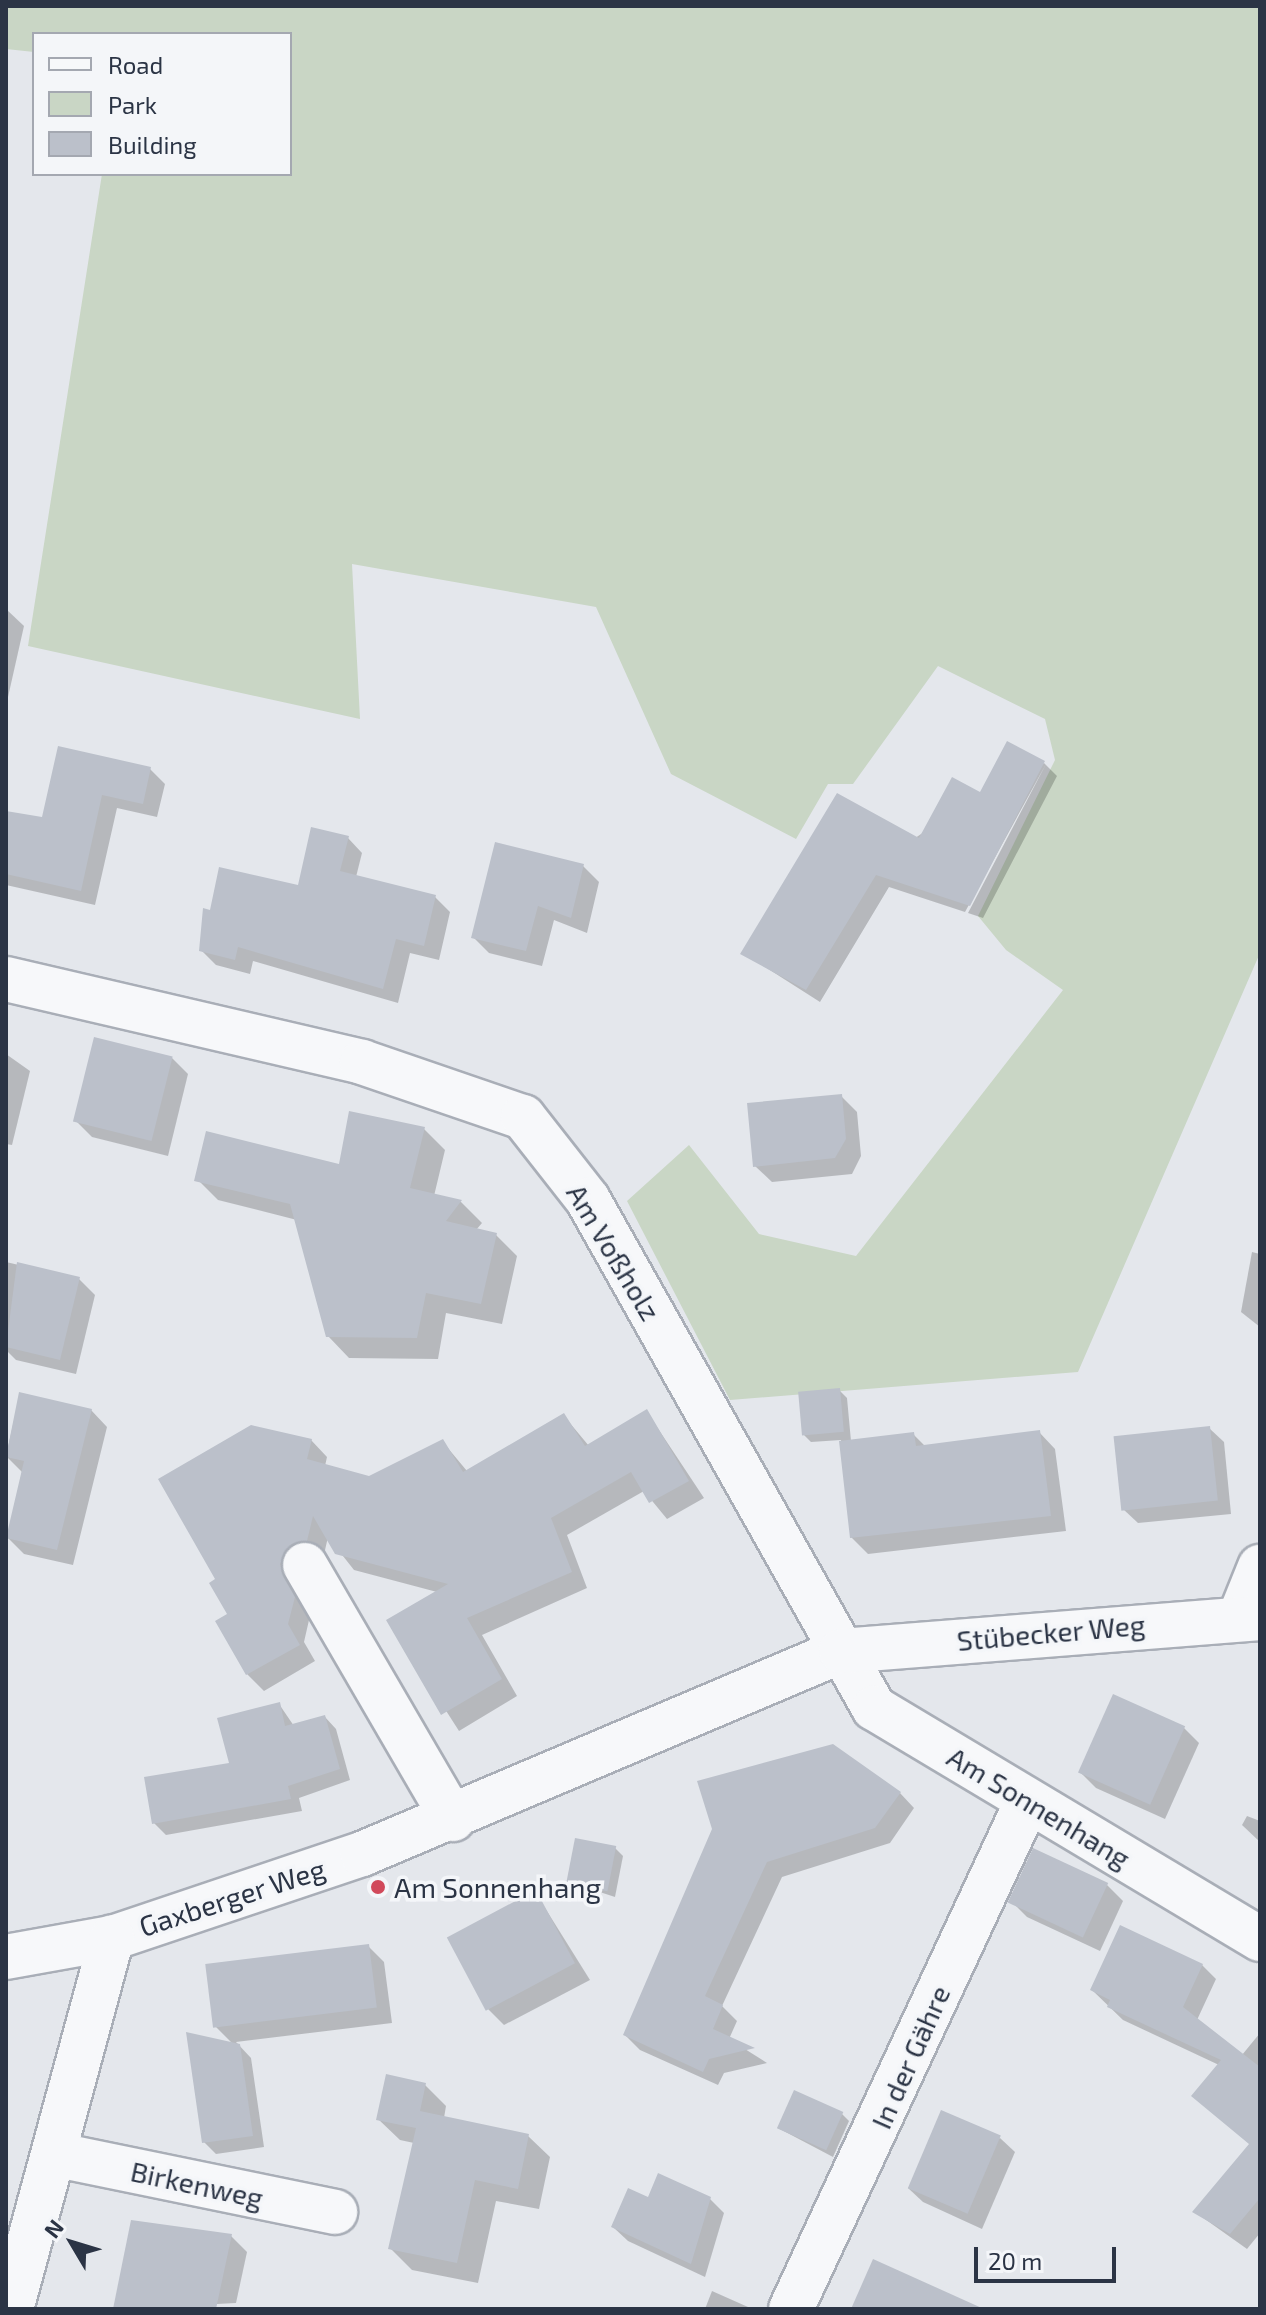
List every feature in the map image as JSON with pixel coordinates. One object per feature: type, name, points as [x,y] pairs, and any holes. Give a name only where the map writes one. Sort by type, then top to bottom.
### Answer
[{"type":"street","name":"Am Voßholz","points":[[6,979],[362,1062],[523,1117],[588,1200],[841,1651]]},
{"type":"street","points":[[305,1565],[453,1819]]},
{"type":"street","points":[[1251,1616],[1260,1567]]},
{"type":"street","name":"Stübecker Weg","points":[[841,1651],[1251,1616]]},
{"type":"street","name":"Am Sonnenhang","points":[[841,1651],[874,1708],[1260,1939]]},
{"type":"street","name":"Gaxberger Weg","points":[[6,1957],[112,1938],[453,1819],[841,1651]]},
{"type":"street","name":"In der Gähre","points":[[791,2309],[1027,1802]]},
{"type":"street","points":[[11,2297],[58,2155],[112,1938]]},
{"type":"street","name":"Birkenweg","points":[[58,2155],[335,2212]]},
{"type":"green space","points":[[6,6],[1260,6],[1260,953],[1078,1372],[730,1400],[627,1201],[689,1145],[759,1234],[856,1256],[1063,990],[1006,950],[978,916],[1055,760],[1045,719],[938,666],[853,784],[828,784],[796,839],[671,774],[596,607],[352,564],[360,719],[28,646],[102,176],[292,176],[292,32],[32,32],[32,52],[6,49]]},
{"type":"building","points":[[1007,741],[1045,761],[970,906],[876,875],[806,990],[740,954],[837,793],[919,838],[952,777],[980,792]]},
{"type":"building","points":[[58,746],[151,767],[143,804],[102,795],[81,891],[6,874],[6,811],[42,817]]},
{"type":"building","points":[[311,827],[349,836],[340,871],[436,895],[424,946],[396,939],[383,989],[238,947],[235,960],[199,951],[203,908],[210,910],[219,867],[298,885]]},
{"type":"building","points":[[495,842],[584,864],[571,918],[538,906],[526,951],[471,938]]},
{"type":"building","points":[[94,1037],[173,1057],[152,1141],[73,1121]]},
{"type":"building","points":[[842,1094],[846,1139],[835,1158],[753,1167],[747,1103]]},
{"type":"building","points":[[349,1111],[425,1127],[410,1188],[462,1200],[446,1221],[497,1233],[481,1304],[426,1293],[417,1338],[326,1337],[290,1204],[194,1181],[206,1131],[339,1164]]},
{"type":"building","points":[[17,1262],[80,1277],[60,1360],[6,1347]]},
{"type":"building","points":[[840,1388],[844,1432],[802,1435],[798,1392]]},
{"type":"building","points":[[19,1392],[92,1409],[57,1550],[6,1538],[24,1461],[6,1457]]},
{"type":"building","points":[[647,1409],[689,1481],[649,1503],[631,1472],[551,1518],[572,1572],[467,1618],[502,1679],[441,1715],[386,1620],[448,1584],[335,1554],[313,1516],[307,1541],[292,1544],[280,1564],[295,1597],[288,1624],[300,1645],[246,1675],[215,1621],[227,1614],[209,1583],[215,1579],[158,1479],[251,1425],[312,1439],[307,1459],[369,1476],[443,1439],[463,1472],[564,1413],[585,1446]]},
{"type":"building","points":[[1210,1426],[1218,1501],[1121,1511],[1114,1436]]},
{"type":"building","points":[[1040,1430],[1051,1516],[850,1538],[839,1441],[914,1432],[916,1446]]},
{"type":"building","points":[[1113,1694],[1185,1726],[1150,1805],[1078,1773]]},
{"type":"building","points":[[280,1702],[285,1726],[325,1715],[340,1769],[288,1786],[291,1799],[152,1824],[144,1777],[229,1763],[217,1718]]},
{"type":"building","points":[[833,1744],[901,1792],[875,1828],[767,1862],[705,1996],[723,2005],[713,2029],[755,2048],[709,2059],[703,2072],[623,2035],[712,1829],[697,1781]]},
{"type":"building","points":[[575,1838],[616,1846],[607,1891],[566,1883]]},
{"type":"building","points":[[1033,1848],[1108,1883],[1083,1937],[1008,1902]]},
{"type":"building","points":[[536,1890],[575,1963],[486,2011],[447,1937]]},
{"type":"building","points":[[1120,1925],[1203,1964],[1183,2007],[1260,2067],[1260,2198],[1230,2234],[1192,2212],[1249,2144],[1191,2096],[1221,2060],[1107,2007],[1110,2000],[1090,1990]]},
{"type":"building","points":[[369,1944],[377,2008],[213,2028],[205,1964]]},
{"type":"building","points":[[186,2032],[240,2044],[253,2136],[202,2143]]},
{"type":"building","points":[[386,2074],[426,2083],[420,2111],[529,2134],[518,2189],[475,2180],[457,2263],[388,2249],[416,2128],[376,2120]]},
{"type":"building","points":[[794,2090],[843,2112],[826,2150],[777,2128]]},
{"type":"building","points":[[941,2110],[1001,2135],[968,2214],[908,2188]]},
{"type":"building","points":[[658,2173],[711,2197],[691,2264],[611,2227],[628,2188],[648,2197]]},
{"type":"building","points":[[131,2220],[232,2234],[216,2309],[113,2309]]},
{"type":"building","points":[[873,2259],[984,2309],[851,2309]]},
{"type":"place","name":"Am Sonnenhang","points":[[378,1887]]}]
